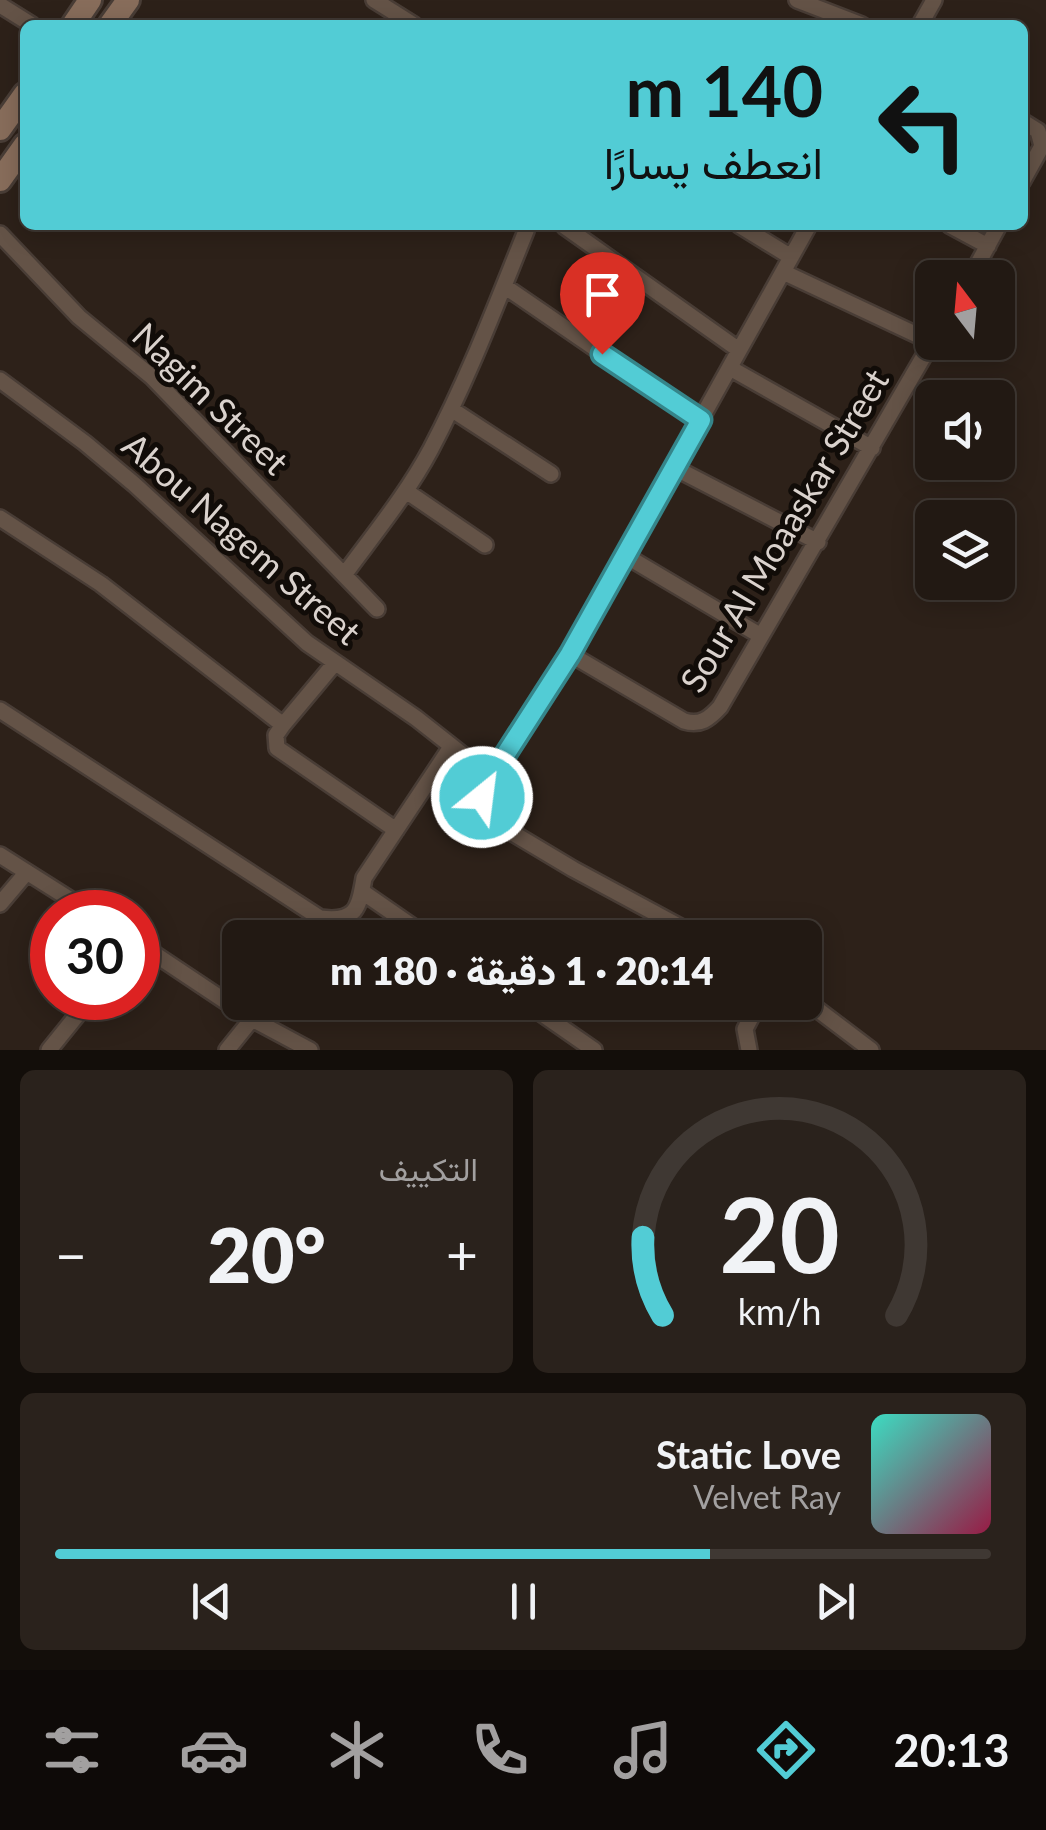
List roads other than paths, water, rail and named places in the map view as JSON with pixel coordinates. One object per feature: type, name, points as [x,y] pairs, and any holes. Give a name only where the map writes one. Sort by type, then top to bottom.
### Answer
[{"type":"street","points":[[374,0],[406,20]]},
{"type":"street","points":[[797,0],[849,20]]},
{"type":"street","points":[[0,4],[24,20]]},
{"type":"street","points":[[0,129],[20,101]]},
{"type":"street","points":[[1028,125],[1038,132],[1042,146],[1028,171]]},
{"type":"street","points":[[0,180],[20,152]]},
{"type":"street","points":[[570,230],[739,350]]},
{"type":"street","points":[[745,230],[787,265],[915,333]]},
{"type":"street","points":[[667,920],[573,870],[490,819],[482,797],[570,654],[806,230]]},
{"type":"street","points":[[958,230],[988,246]]},
{"type":"street","points":[[980,260],[997,230]]},
{"type":"street","points":[[344,576],[406,491],[451,409],[526,231]]},
{"type":"street","name":"Nagim Street","points":[[0,234],[79,317],[152,378],[376,609]]},
{"type":"street","points":[[504,286],[701,420]]},
{"type":"street","name":"Sour Al Moaaskar Street","points":[[570,654],[684,721],[694,724],[708,719],[720,707],[922,360]]},
{"type":"street","points":[[730,368],[872,448]]},
{"type":"street","name":"Abou Nagem Street","points":[[0,380],[122,474],[307,643],[385,696],[491,777]]},
{"type":"street","points":[[451,409],[551,474]]},
{"type":"street","points":[[674,468],[818,542]]},
{"type":"street","points":[[406,491],[486,546]]},
{"type":"street","points":[[0,518],[101,584],[283,724]]},
{"type":"street","points":[[626,556],[761,636]]},
{"type":"street","points":[[334,664],[283,724],[275,742],[281,753],[396,830]]},
{"type":"street","points":[[0,710],[320,918],[334,920],[348,916],[358,906],[364,893],[364,878],[451,747]]},
{"type":"street","points":[[0,855],[55,890]]},
{"type":"street","points":[[0,904],[27,872]]},
{"type":"street","points":[[364,893],[403,920]]},
{"type":"street","points":[[160,958],[222,999]]},
{"type":"street","points":[[822,1013],[871,1050]]},
{"type":"street","points":[[48,1050],[73,1020]]},
{"type":"street","points":[[226,1050],[251,1020]]},
{"type":"street","points":[[254,1020],[310,1050]]},
{"type":"street","points":[[551,1020],[594,1050]]},
{"type":"street","points":[[749,1050],[745,1029],[750,1020]]}]
